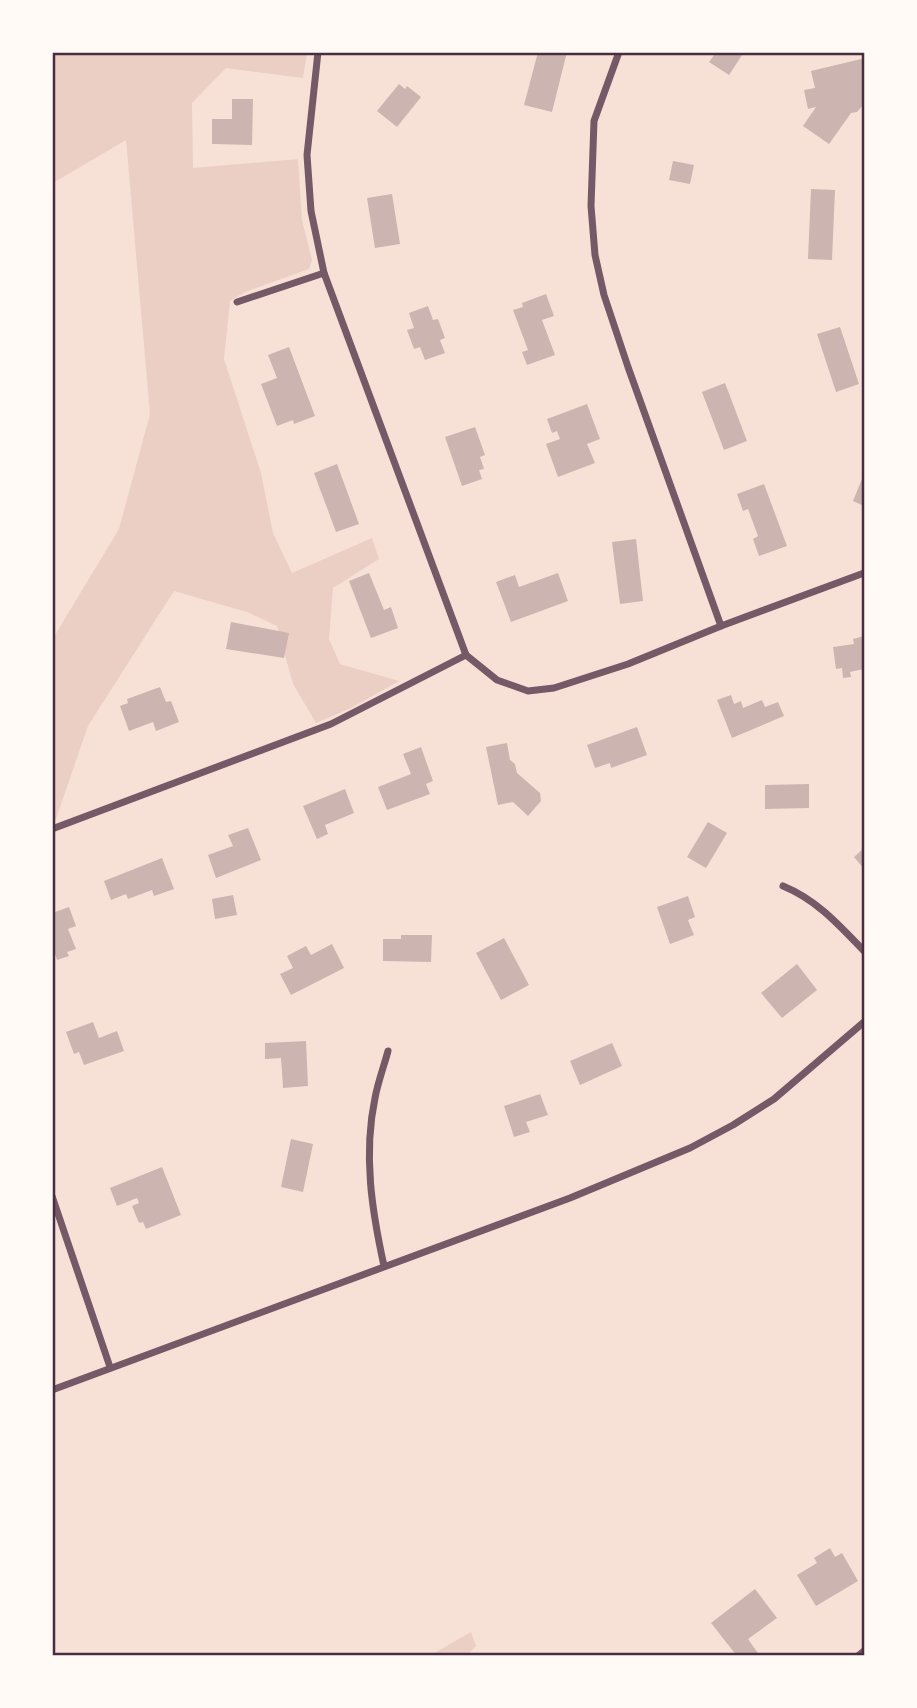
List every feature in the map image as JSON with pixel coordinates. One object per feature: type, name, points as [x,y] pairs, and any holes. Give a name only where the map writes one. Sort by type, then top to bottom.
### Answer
[{"type":"street","points":[[318,52],[307,155],[311,211],[324,273],[466,655],[497,680],[528,691],[554,688],[628,664],[864,573]]},
{"type":"street","points":[[619,52],[594,121],[590,206],[595,255],[604,295],[628,367],[721,626]]},
{"type":"street","points":[[237,302],[324,273]]},
{"type":"street","points":[[52,829],[331,724],[466,655]]},
{"type":"street","points":[[783,886],[805,895],[820,906],[864,951]]},
{"type":"street","points":[[52,1390],[570,1198],[690,1149],[774,1099],[864,1022]]},
{"type":"street","points":[[384,1266],[373,1219],[369,1161],[374,1100],[388,1051]]},
{"type":"street","points":[[52,1196],[110,1367]]},
{"type":"street","points":[[858,1656],[864,1651]]},
{"type":"shaded area","points":[[53,53],[307,53],[303,78],[226,68],[192,103],[193,168],[298,159],[302,220],[312,260],[309,269],[245,292],[230,301],[224,359],[261,473],[273,533],[292,573],[372,538],[379,559],[333,588],[329,639],[340,664],[399,681],[351,708],[316,723],[293,684],[277,626],[247,612],[174,591],[88,726],[56,819],[53,820],[52,640],[119,529],[150,414],[126,140],[53,183]]},
{"type":"shaded area","points":[[471,1632],[476,1646],[467,1655],[431,1655]]},
{"type":"building","points":[[538,52],[567,52],[552,112],[524,105]]},
{"type":"building","points":[[712,52],[744,52],[729,75],[709,62],[715,54]]},
{"type":"building","points":[[861,59],[864,61],[864,104],[857,112],[851,113],[829,144],[803,126],[816,107],[808,109],[804,90],[815,88],[811,71]]},
{"type":"building","points":[[399,84],[405,89],[407,86],[421,97],[397,127],[377,111]]},
{"type":"building","points":[[232,99],[253,99],[252,145],[212,144],[212,119],[232,119]]},
{"type":"building","points":[[673,161],[694,165],[690,184],[669,180]]},
{"type":"building","points":[[811,189],[835,190],[832,260],[808,259]]},
{"type":"building","points":[[392,194],[400,244],[375,248],[367,198]]},
{"type":"building","points":[[546,294],[554,316],[542,320],[555,355],[527,365],[522,352],[528,350],[513,310],[523,307],[522,303]]},
{"type":"building","points":[[428,306],[433,320],[438,319],[445,338],[440,340],[445,353],[425,360],[420,347],[414,349],[407,330],[414,328],[409,313]]},
{"type":"building","points":[[840,327],[859,384],[836,392],[817,334]]},
{"type":"building","points":[[289,347],[315,416],[294,424],[293,420],[277,426],[261,384],[277,378],[268,355]]},
{"type":"building","points":[[725,383],[747,441],[724,450],[702,392]]},
{"type":"building","points":[[587,404],[600,439],[587,444],[595,463],[558,477],[546,444],[560,439],[557,431],[552,433],[547,419]]},
{"type":"building","points":[[475,427],[485,455],[480,457],[484,469],[479,470],[482,479],[462,486],[445,437]]},
{"type":"building","points":[[337,464],[359,524],[336,532],[314,473]]},
{"type":"building","points":[[864,474],[864,506],[853,501]]},
{"type":"building","points":[[764,484],[787,546],[759,556],[753,539],[758,536],[748,509],[743,511],[737,494]]},
{"type":"building","points":[[636,539],[643,601],[620,604],[612,542]]},
{"type":"building","points":[[369,573],[384,610],[391,607],[398,628],[371,638],[349,581]]},
{"type":"building","points":[[558,573],[568,601],[511,622],[496,582],[515,575],[519,587]]},
{"type":"building","points":[[231,622],[289,633],[284,658],[226,649]]},
{"type":"building","points":[[864,636],[864,669],[850,672],[851,677],[843,678],[842,668],[836,669],[833,647],[854,644],[853,639]]},
{"type":"building","points":[[160,687],[166,702],[171,701],[179,722],[156,731],[153,722],[129,731],[120,706],[128,703],[127,699]]},
{"type":"building","points":[[731,695],[734,704],[741,701],[743,708],[762,700],[765,707],[778,702],[784,716],[732,738],[717,700]]},
{"type":"building","points":[[637,727],[647,755],[611,768],[610,763],[595,768],[587,745]]},
{"type":"building","points":[[507,743],[510,760],[515,764],[517,773],[540,793],[541,801],[528,816],[513,802],[498,805],[486,747]]},
{"type":"building","points":[[421,747],[433,781],[426,784],[430,794],[387,810],[378,787],[411,774],[403,754]]},
{"type":"building","points":[[809,784],[809,808],[765,809],[765,785]]},
{"type":"building","points":[[345,789],[354,813],[325,825],[328,834],[317,839],[303,806]]},
{"type":"building","points":[[708,822],[727,833],[706,868],[687,857]]},
{"type":"building","points":[[248,828],[261,860],[216,878],[208,855],[233,846],[228,835]]},
{"type":"building","points":[[864,848],[864,869],[854,857]]},
{"type":"building","points":[[162,858],[174,889],[154,896],[152,890],[128,899],[126,894],[111,900],[104,881]]},
{"type":"building","points":[[233,895],[237,915],[215,919],[212,899]]},
{"type":"building","points":[[688,896],[695,917],[688,920],[694,935],[670,944],[657,907]]},
{"type":"building","points":[[69,907],[76,926],[68,929],[76,949],[67,952],[69,956],[57,960],[55,954],[52,955],[52,913]]},
{"type":"building","points":[[401,935],[432,935],[431,962],[383,961],[383,939],[401,939]]},
{"type":"building","points":[[504,938],[529,985],[501,1000],[476,953]]},
{"type":"building","points":[[332,944],[344,968],[291,995],[280,974],[293,968],[287,956],[306,946],[311,955]]},
{"type":"building","points":[[797,964],[817,990],[782,1018],[761,993]]},
{"type":"building","points":[[93,1022],[99,1038],[117,1031],[124,1051],[84,1065],[79,1052],[74,1054],[66,1032]]},
{"type":"building","points":[[306,1041],[308,1086],[283,1088],[281,1058],[265,1059],[265,1043]]},
{"type":"building","points":[[612,1043],[622,1066],[580,1085],[570,1061]]},
{"type":"building","points":[[540,1094],[548,1115],[526,1122],[530,1132],[514,1137],[504,1106]]},
{"type":"building","points":[[291,1139],[313,1144],[303,1192],[281,1187]]},
{"type":"building","points":[[162,1167],[181,1215],[146,1229],[143,1222],[139,1223],[132,1206],[139,1203],[137,1198],[117,1206],[110,1188]]},
{"type":"building","points":[[830,1548],[835,1557],[842,1553],[858,1581],[816,1606],[797,1575],[817,1563],[814,1558]]},
{"type":"building","points":[[755,1589],[777,1618],[748,1639],[760,1656],[737,1656],[711,1623]]}]
